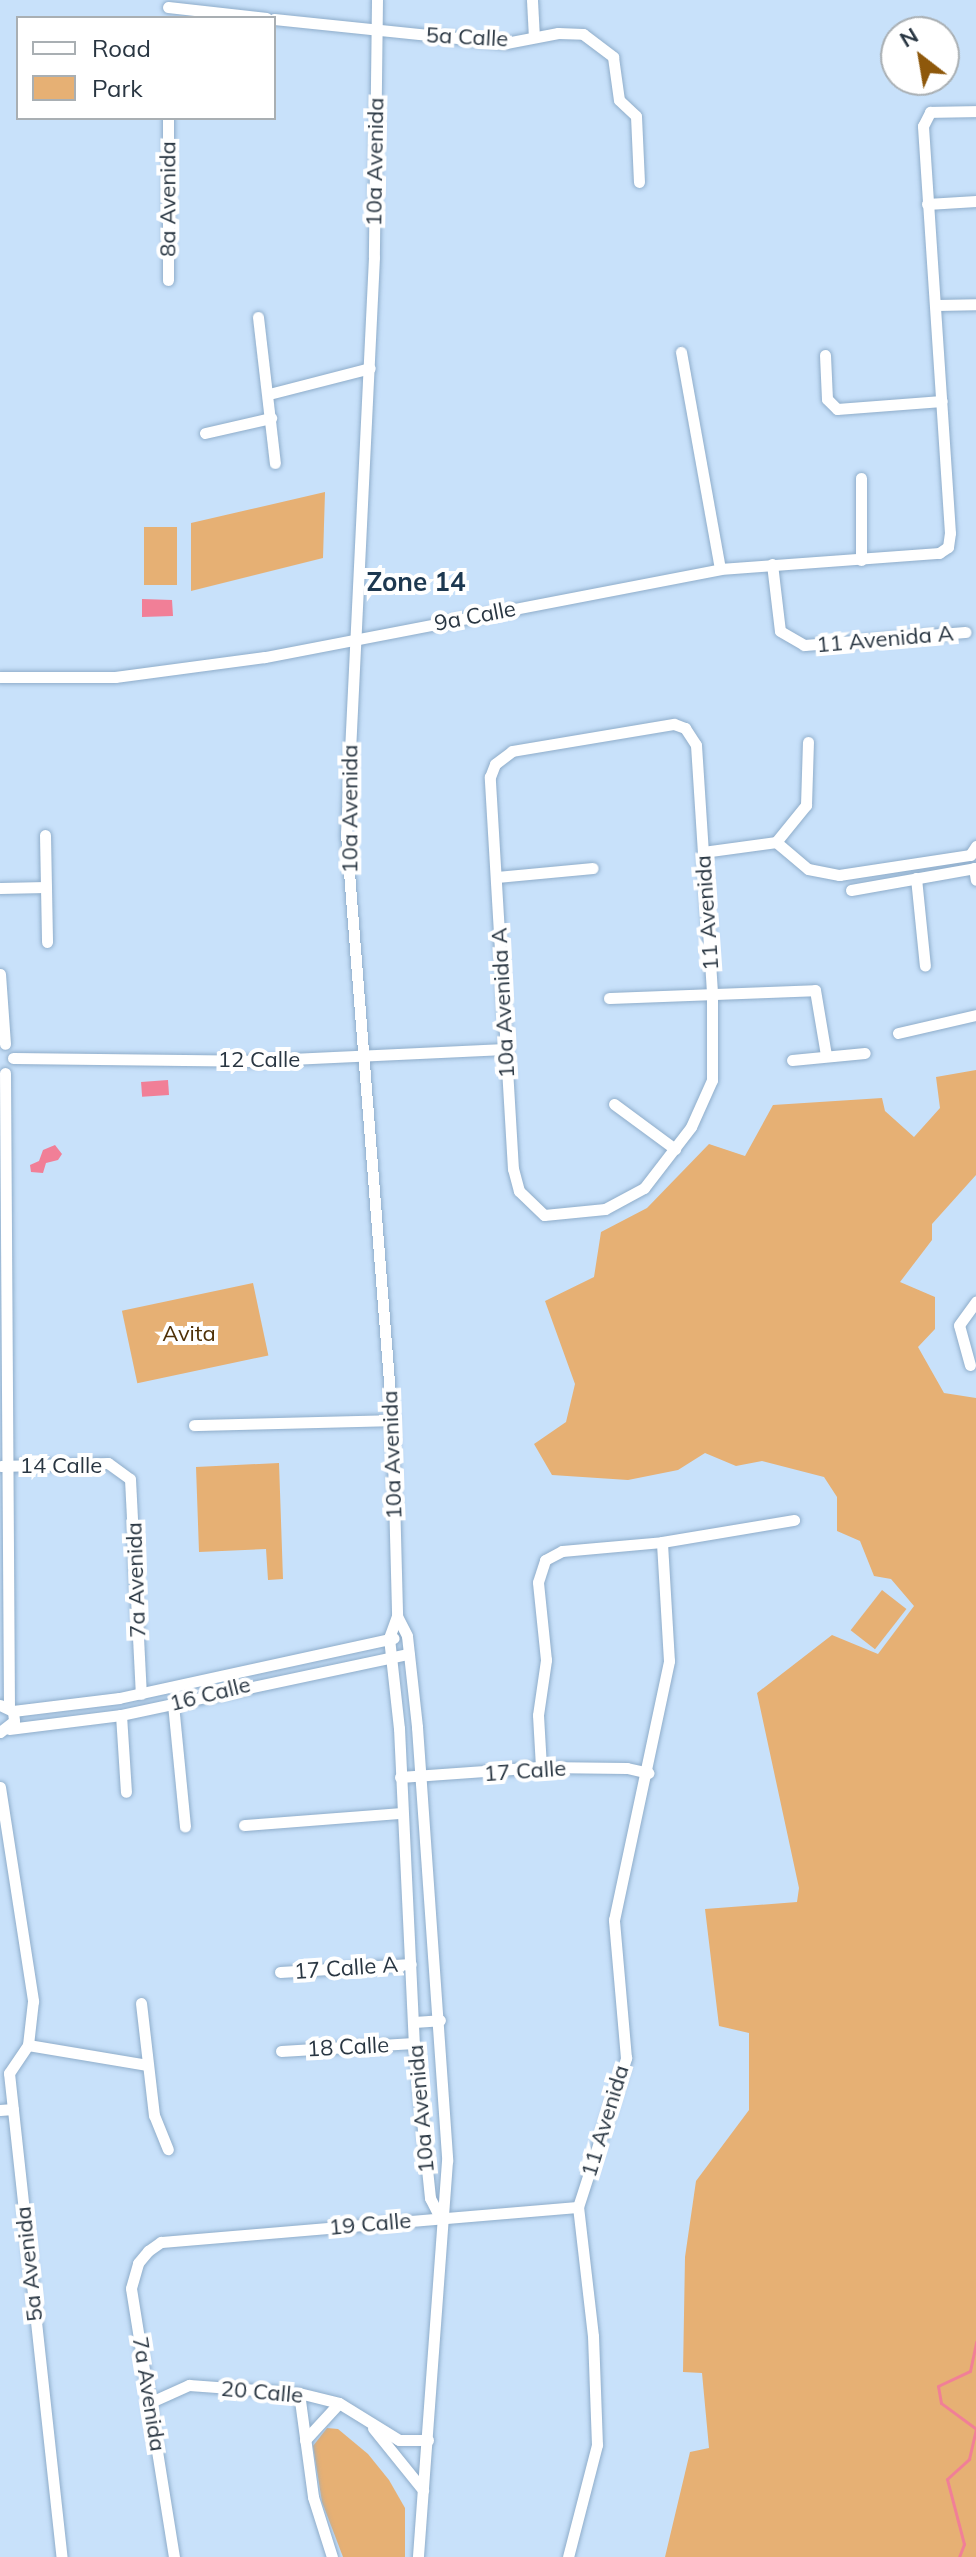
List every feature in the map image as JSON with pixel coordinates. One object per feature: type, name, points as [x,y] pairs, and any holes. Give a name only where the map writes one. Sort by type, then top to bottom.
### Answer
[{"type":"street","name":"10a Avenida","points":[[377,0],[370,368],[353,639],[346,834],[392,1420],[397,1616],[389,1638],[400,1777],[414,2043],[430,2198],[440,2218]]},
{"type":"street","points":[[532,0],[534,36]]},
{"type":"street","points":[[168,8],[246,16]]},
{"type":"street","name":"5a Calle","points":[[276,19],[506,43],[534,36],[583,34],[606,47],[617,69],[621,105],[636,116],[639,182]]},
{"type":"street","points":[[825,355],[827,399],[837,409],[942,401],[927,204],[924,116],[976,111]]},
{"type":"street","name":"8a Avenida","points":[[168,120],[168,280]]},
{"type":"street","points":[[927,204],[976,201]]},
{"type":"street","points":[[937,305],[976,306]]},
{"type":"street","points":[[258,317],[275,463]]},
{"type":"street","points":[[681,352],[720,569]]},
{"type":"street","points":[[269,394],[370,368]]},
{"type":"street","name":"9a Calle","points":[[0,677],[115,677],[265,657],[720,569],[927,555],[948,547],[942,401]]},
{"type":"street","points":[[205,433],[271,418]]},
{"type":"street","points":[[861,478],[861,560]]},
{"type":"street","name":"11 Avenida A","points":[[772,564],[780,631],[804,645],[965,632]]},
{"type":"street","name":"11 Avenida","points":[[495,764],[512,751],[665,723],[685,728],[696,745],[712,993],[712,1080],[675,1149],[644,1188],[625,1203],[560,1216]]},
{"type":"street","points":[[703,852],[776,842],[806,805],[808,742]]},
{"type":"street","name":"10a Avenida A","points":[[495,764],[490,777],[505,1049],[519,1191],[544,1215],[560,1216]]},
{"type":"street","points":[[45,835],[47,942]]},
{"type":"street","points":[[776,842],[808,869],[839,875],[970,855],[976,846]]},
{"type":"street","points":[[497,877],[593,868]]},
{"type":"street","points":[[851,890],[916,878],[975,872]]},
{"type":"street","points":[[916,878],[925,966]]},
{"type":"street","points":[[0,888],[46,887]]},
{"type":"street","points":[[0,974],[2,1043],[13,1058],[3,1074],[3,1466],[7,1708],[3,1732]]},
{"type":"street","points":[[609,998],[815,990],[826,1055]]},
{"type":"street","points":[[898,1033],[976,1015]]},
{"type":"street","name":"12 Calle","points":[[13,1058],[363,1058],[505,1049]]},
{"type":"street","points":[[792,1060],[865,1053]]},
{"type":"street","points":[[614,1104],[675,1149]]},
{"type":"street","points":[[970,1365],[959,1329],[976,1302]]},
{"type":"street","points":[[194,1425],[392,1420]]},
{"type":"street","name":"14 Calle","points":[[3,1466],[108,1463],[120,1470]]},
{"type":"street","name":"7a Avenida","points":[[120,1470],[130,1479],[133,1495],[141,1694]]},
{"type":"street","points":[[541,1767],[538,1715],[546,1660],[538,1582],[545,1560],[562,1551],[662,1542],[794,1520]]},
{"type":"street","name":"11 Avenida","points":[[568,2557],[597,2445],[593,2336],[578,2207],[626,2058],[614,1920],[648,1773],[669,1661],[662,1542]]},
{"type":"street","points":[[363,1644],[385,1627],[396,1595]]},
{"type":"street","name":"10a Avenida","points":[[397,1616],[407,1636],[421,1777],[440,2020],[447,2161],[440,2218],[428,2440],[418,2557]]},
{"type":"street","name":"16 Calle","points":[[7,1708],[141,1694],[407,1636]]},
{"type":"street","name":"16 Calle","points":[[3,1732],[121,1715],[409,1654]]},
{"type":"street","points":[[173,1704],[185,1826]]},
{"type":"street","points":[[121,1715],[126,1792]]},
{"type":"street","name":"17 Calle","points":[[400,1777],[541,1767],[627,1768],[648,1773]]},
{"type":"street","name":"5a Avenida","points":[[0,1787],[33,2001],[28,2045],[5,2074],[6,2109],[62,2557]]},
{"type":"street","points":[[244,1825],[400,1813]]},
{"type":"street","name":"17 Calle A","points":[[280,1972],[411,1964]]},
{"type":"street","points":[[141,2003],[154,2115],[168,2149]]},
{"type":"street","points":[[414,2022],[440,2020]]},
{"type":"street","name":"18 Calle","points":[[281,2051],[414,2043]]},
{"type":"street","points":[[28,2045],[147,2065]]},
{"type":"street","name":"19 Calle","points":[[161,2242],[578,2207]]},
{"type":"street","name":"7a Avenida","points":[[161,2242],[138,2263],[131,2288],[174,2557]]},
{"type":"street","name":"20 Calle","points":[[151,2402],[189,2385],[299,2393],[339,2403],[399,2440],[428,2440]]},
{"type":"street","points":[[299,2393],[318,2520],[332,2557]]},
{"type":"street","points":[[305,2440],[339,2403]]},
{"type":"street","name":"20 Calle","points":[[370,2424],[423,2490]]},
{"type":"green space","points":[[325,492],[323,558],[191,591],[191,523]]},
{"type":"green space","points":[[144,527],[177,527],[177,585],[144,585]]},
{"type":"green space","points":[[976,1070],[976,1175],[932,1224],[932,1240],[900,1282],[935,1297],[935,1329],[918,1347],[944,1393],[976,1398],[976,2557],[665,2557],[690,2452],[709,2448],[702,2373],[683,2372],[685,2257],[696,2181],[749,2110],[749,2033],[719,2026],[705,1909],[797,1902],[799,1888],[757,1693],[832,1635],[878,1654],[914,1606],[891,1579],[874,1576],[860,1541],[837,1531],[837,1497],[824,1477],[762,1461],[736,1466],[705,1453],[678,1470],[628,1480],[552,1475],[534,1444],[566,1422],[575,1384],[545,1301],[594,1277],[601,1232],[647,1208],[709,1144],[745,1156],[773,1105],[882,1098],[885,1111],[914,1137],[940,1108],[936,1077]]},
{"type":"green space","name":"Avita","points":[[253,1283],[268,1355],[137,1383],[122,1311]]},
{"type":"green space","points":[[279,1463],[283,1579],[268,1580],[266,1549],[199,1552],[196,1467]]},
{"type":"green space","points":[[882,1590],[906,1609],[875,1649],[851,1630]]},
{"type":"green space","points":[[327,2428],[338,2429],[368,2454],[389,2480],[405,2508],[405,2557],[343,2557],[322,2502],[313,2446]]},
{"type":"shaded area","points":[[142,599],[172,600],[173,616],[142,617]]},
{"type":"shaded area","points":[[168,1080],[169,1095],[142,1097],[141,1082]]},
{"type":"shaded area","points":[[55,1145],[62,1154],[58,1160],[46,1163],[43,1173],[31,1172],[30,1165],[39,1161],[43,1150]]},
{"type":"waterway","points":[[975,2428],[941,2403],[938,2386],[970,2371],[976,2342]]},
{"type":"waterway","points":[[959,2557],[964,2544],[947,2479],[969,2459],[976,2429]]},
{"type":"district","name":"Zone 14","points":[[416,582]]}]
